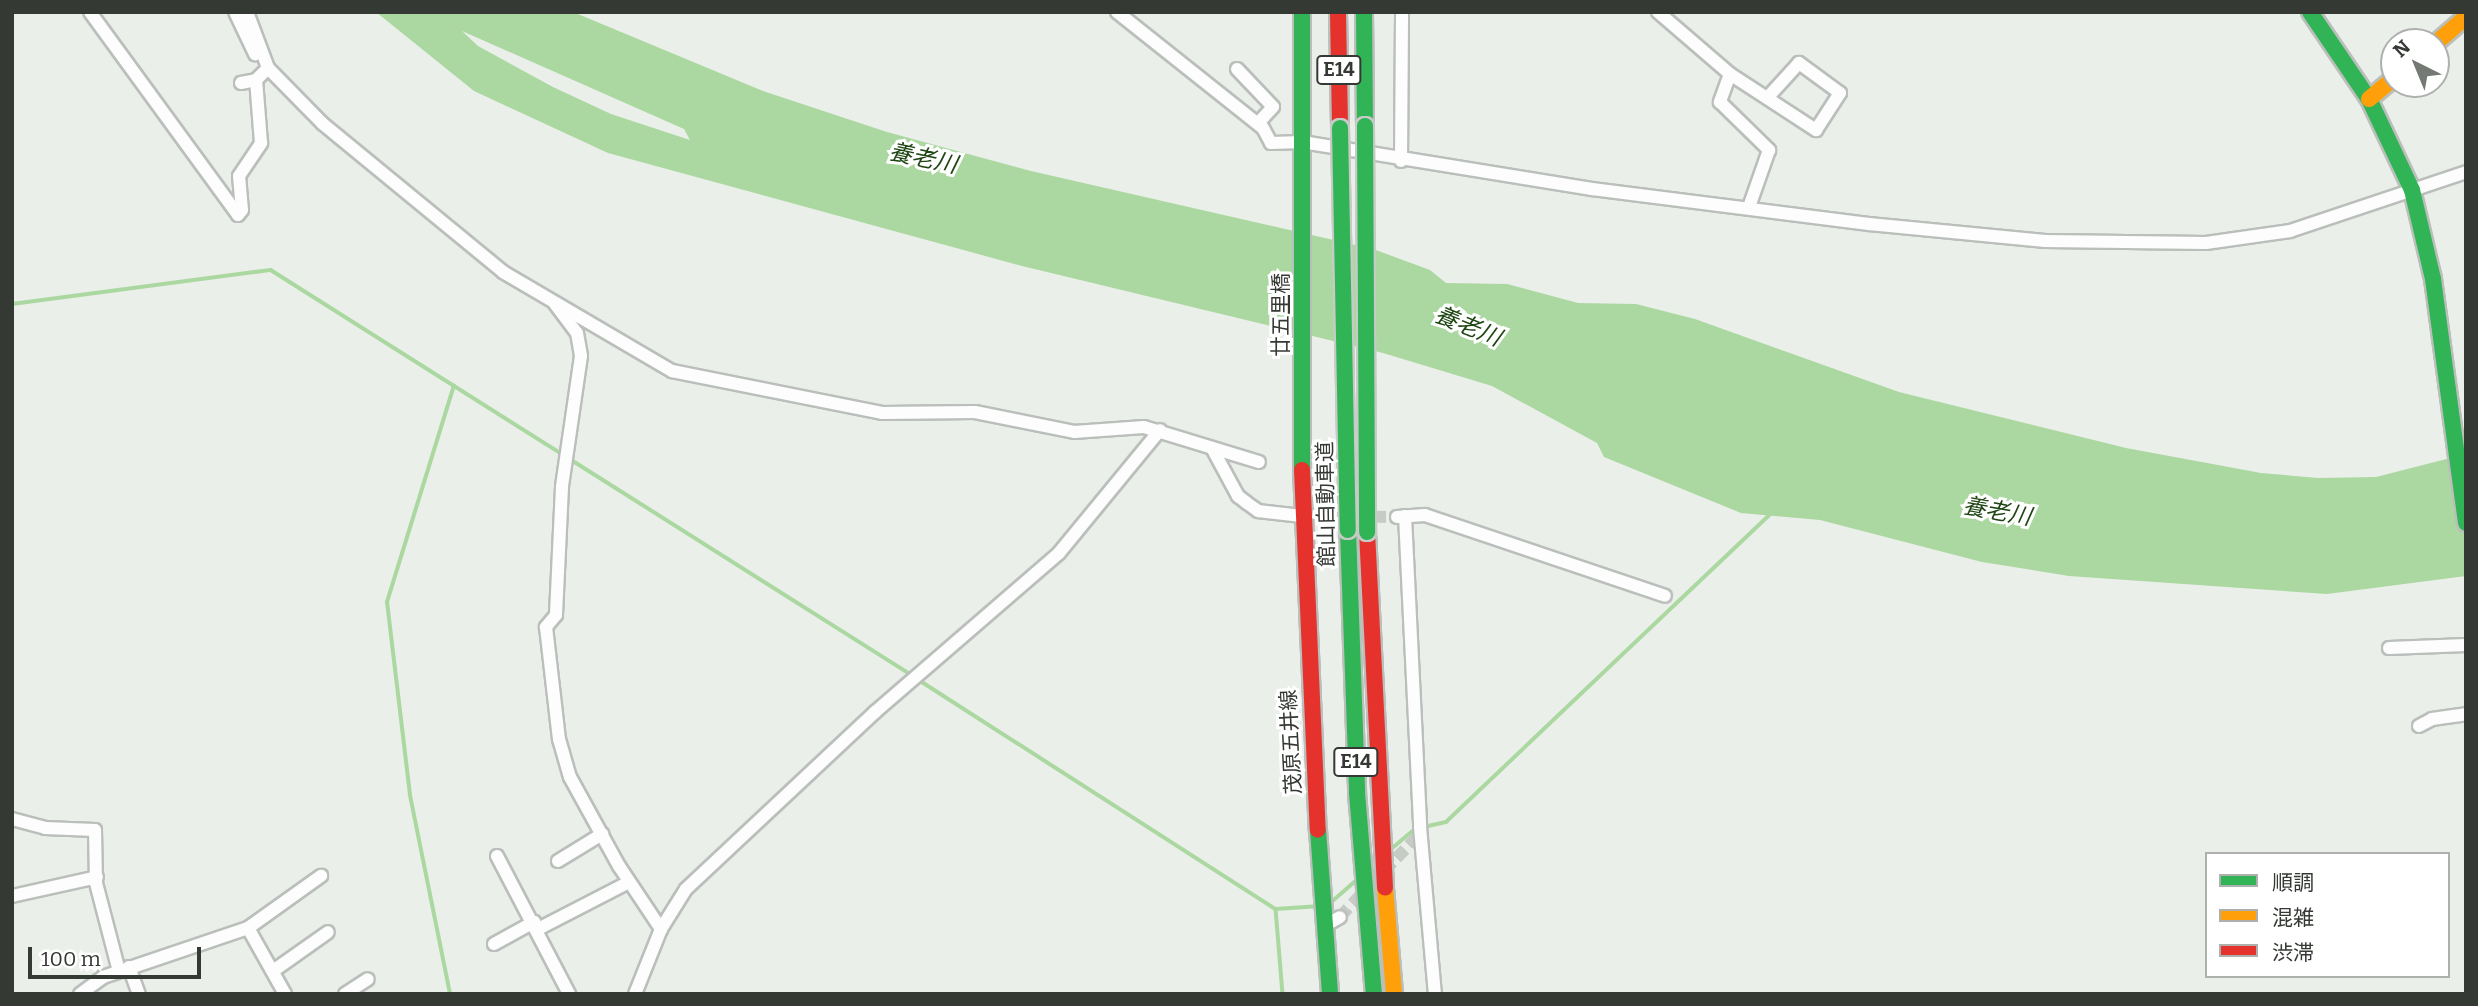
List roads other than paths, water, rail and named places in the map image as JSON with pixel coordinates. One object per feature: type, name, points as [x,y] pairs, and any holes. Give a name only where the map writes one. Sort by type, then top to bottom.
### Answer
[{"type":"main road","points":[[1302,12],[1302,142]]},
{"type":"main road","name":"館山自動車道","points":[[1338,12],[1348,530],[1357,793],[1374,994]]},
{"type":"main road","name":"館山自動車道","points":[[1364,12],[1367,532],[1377,790],[1394,994]]},
{"type":"main road","points":[[2309,12],[2369,99],[2412,190],[2433,279],[2466,523]]},
{"type":"main road","points":[[2450,31],[2466,17]]},
{"type":"main road","points":[[2369,99],[2380,90]]},
{"type":"main road","name":"廿五里橋","points":[[1302,142],[1303,488]]},
{"type":"main road","name":"茂原五井線","points":[[1303,488],[1302,516],[1330,994]]},
{"type":"street","points":[[90,12],[238,215],[242,210],[239,176],[261,143],[262,74],[247,12]]},
{"type":"street","points":[[236,12],[262,74],[503,272],[659,365],[695,377],[883,413],[975,412],[1074,432],[1160,430],[1259,462]]},
{"type":"street","points":[[1116,12],[1258,123],[1270,143],[1302,142],[1401,161],[1986,237],[2164,245],[2252,239],[2290,231],[2466,172]]},
{"type":"street","points":[[1401,161],[1402,12]]},
{"type":"street","points":[[1658,12],[1730,74],[1816,130],[1840,93],[1799,64],[1767,98]]},
{"type":"street","points":[[1237,69],[1273,107],[1258,123]]},
{"type":"street","points":[[241,83],[262,74]]},
{"type":"street","points":[[1730,74],[1720,102],[1769,150],[1749,207]]},
{"type":"street","points":[[553,301],[577,333],[581,356],[562,487],[556,615],[546,627],[559,739],[570,777],[629,882],[661,929]]},
{"type":"street","points":[[635,994],[661,929],[686,889],[875,712],[1059,553],[1160,430]]},
{"type":"street","points":[[1212,448],[1238,496],[1247,503],[1258,511],[1302,516]]},
{"type":"street","points":[[1435,994],[1418,836],[1401,517],[1425,515],[1665,596]]},
{"type":"street","points":[[2389,648],[2466,645]]},
{"type":"street","points":[[2418,726],[2432,719],[2466,713]]},
{"type":"street","points":[[12,819],[45,828],[95,830],[97,877],[124,969],[139,994]]},
{"type":"street","points":[[558,861],[602,834]]},
{"type":"street","points":[[497,856],[536,925],[569,994]]},
{"type":"street","points":[[80,994],[124,969],[248,928],[321,876]]},
{"type":"street","points":[[12,896],[97,877]]},
{"type":"street","points":[[494,944],[629,882]]},
{"type":"street","points":[[1324,926],[1340,917]]},
{"type":"street","points":[[248,928],[285,994]]},
{"type":"street","points":[[273,971],[328,932]]},
{"type":"street","points":[[345,994],[368,979]]},
{"type":"water","name":"養老川","points":[[376,12],[573,12],[763,91],[887,132],[1031,171],[1373,249],[1430,270],[1446,283],[1507,284],[1578,303],[1636,304],[1695,319],[1899,392],[2126,448],[2261,473],[2318,478],[2376,477],[2466,454],[2466,576],[2327,594],[2069,576],[1982,562],[1820,520],[1741,513],[1604,457],[1597,443],[1492,386],[1383,353],[1022,266],[608,153],[474,91]],"holes":[[[462,31],[684,129],[690,140],[611,114],[553,87],[478,46]]]},
{"type":"waterway","points":[[12,304],[271,270],[564,455]]},
{"type":"waterway","points":[[450,994],[410,795],[387,602],[454,386]]},
{"type":"waterway","points":[[570,459],[913,676]]},
{"type":"waterway","points":[[1424,827],[1446,822],[1772,513]]},
{"type":"waterway","points":[[919,680],[1276,909],[1320,906]]},
{"type":"waterway","points":[[1390,850],[1416,828]]},
{"type":"waterway","points":[[1328,905],[1356,881]]},
{"type":"waterway","points":[[1276,909],[1283,994]]},
{"type":"tunnel","points":[[1302,516],[1397,517]]},
{"type":"tunnel","points":[[1384,871],[1416,838]]},
{"type":"tunnel","points":[[1340,917],[1366,889]]}]
